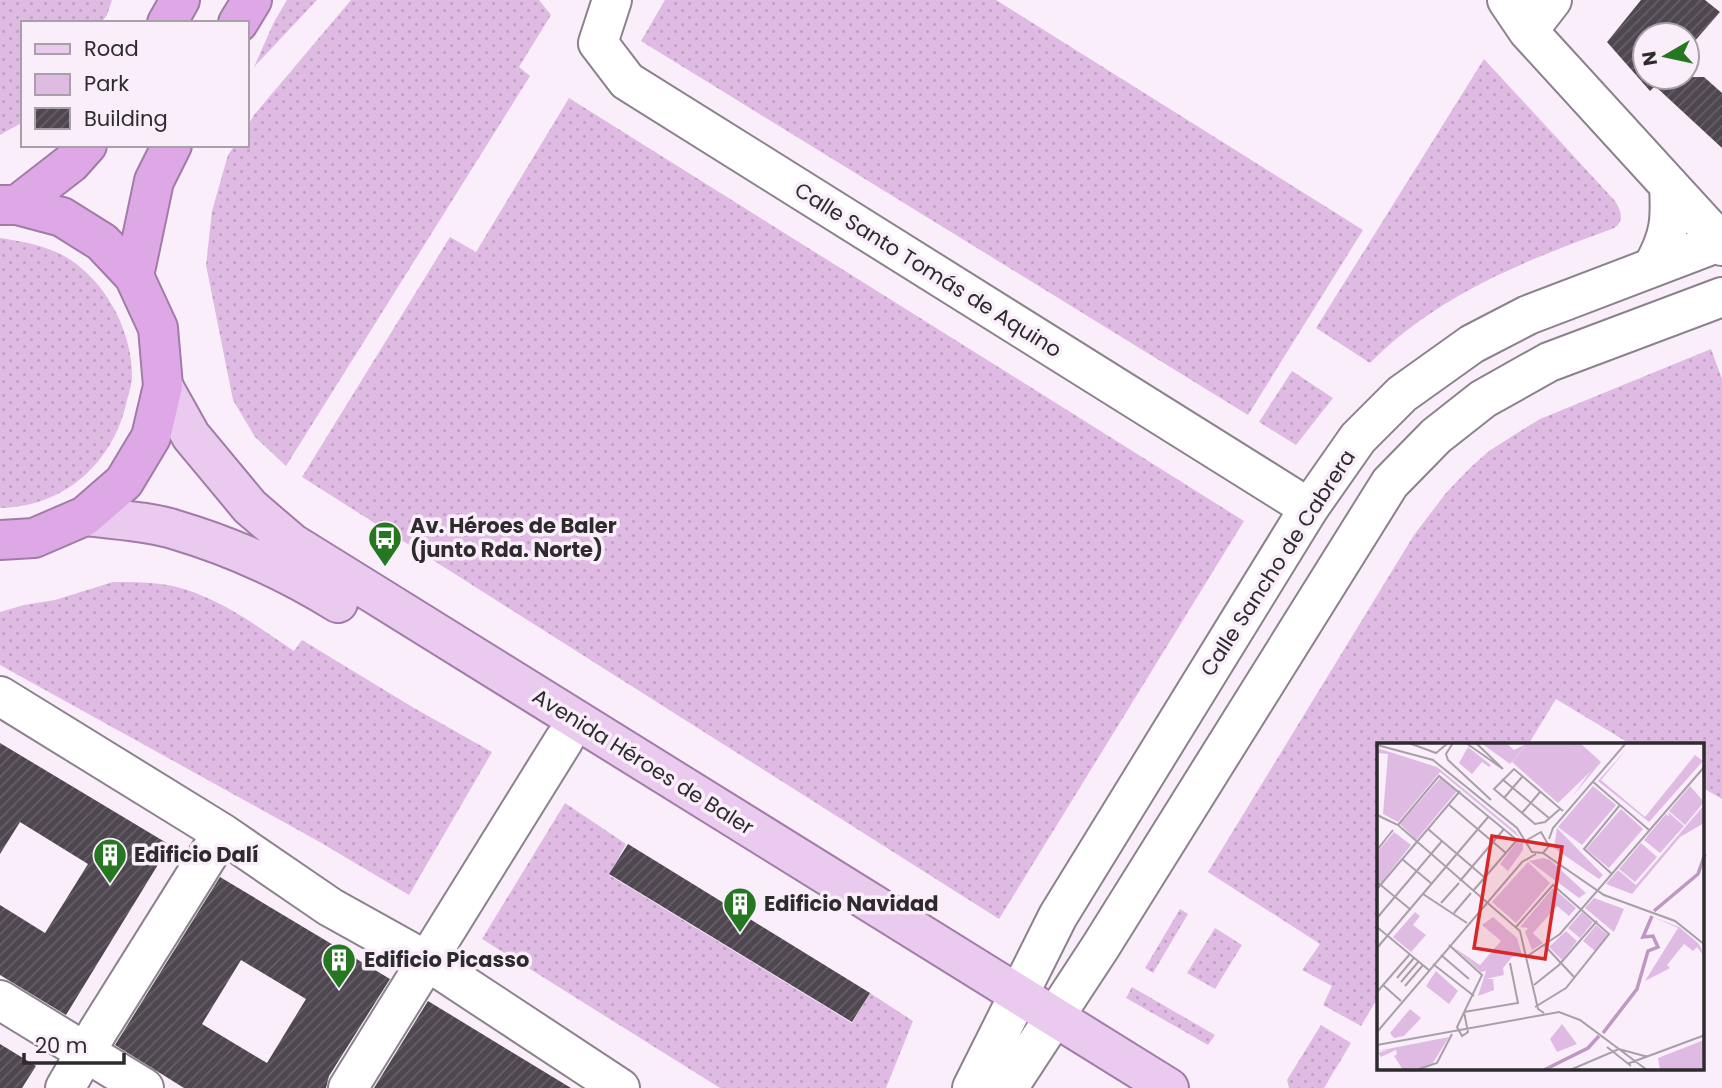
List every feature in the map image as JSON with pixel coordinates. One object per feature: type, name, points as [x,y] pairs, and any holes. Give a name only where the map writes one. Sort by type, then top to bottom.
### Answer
[{"type":"highway","points":[[168,21],[180,0]]},
{"type":"highway","points":[[239,21],[251,0]]},
{"type":"highway","points":[[9,205],[71,163],[85,147]]},
{"type":"highway","points":[[134,276],[154,181],[171,147]]},
{"type":"highway","points":[[0,540],[34,538],[85,516],[124,482],[151,437],[163,386],[158,328],[134,276],[102,242],[62,217],[9,205]]},
{"type":"main road","name":"Avenida Héroes de Baler","points":[[163,386],[191,436],[250,507],[292,543],[1048,1026],[1169,1088]]},
{"type":"main road","name":"Avenida Héroes de Baler","points":[[85,516],[174,529],[243,554],[304,583],[564,740],[1013,1004]]},
{"type":"main road","name":"Avenida Héroes de Baler","points":[[1048,1026],[1129,1088]]},
{"type":"street","name":"Calle Santo Tomás de Aquino","points":[[612,0],[598,43],[627,81],[1309,508]]},
{"type":"street","points":[[1481,0],[1528,31]]},
{"type":"street","points":[[1507,0],[1528,31],[1675,192],[1722,235]]},
{"type":"street","points":[[1528,31],[1552,0]]},
{"type":"street","points":[[1653,267],[1666,243],[1675,192]]},
{"type":"street","name":"Calle Sancho de Cabrera","points":[[972,1088],[982,1073],[1013,1004],[1058,916],[1309,508],[1358,438],[1402,394],[1462,351],[1528,315],[1653,267],[1722,235]]},
{"type":"street","points":[[1008,1088],[1390,483],[1437,436],[1483,399],[1549,362],[1722,297]]},
{"type":"street","points":[[0,696],[222,833],[330,907],[427,961],[620,1088]]},
{"type":"street","points":[[348,1088],[564,740]]},
{"type":"street","points":[[65,1088],[222,833]]},
{"type":"street","points":[[0,1000],[144,1088]]},
{"type":"green space","points":[[0,0],[112,0],[102,21],[21,21],[21,123],[0,135]]},
{"type":"green space","points":[[287,0],[317,0],[254,67],[274,22]]},
{"type":"green space","points":[[351,0],[539,0],[551,15],[519,67],[530,76],[286,466],[255,437],[233,400],[206,265],[212,211],[228,155],[234,147],[248,147],[248,125]]},
{"type":"green space","points":[[665,0],[996,0],[1363,230],[1248,415],[641,41]]},
{"type":"green space","points":[[1484,59],[1615,201],[1620,212],[1620,222],[1614,228],[1515,267],[1454,298],[1397,338],[1370,363],[1316,328]]},
{"type":"green space","points":[[569,98],[1244,521],[999,919],[302,477],[450,237],[476,252]]},
{"type":"green space","points":[[0,238],[49,249],[67,257],[88,274],[109,300],[124,330],[132,379],[111,443],[83,477],[65,490],[45,499],[24,506],[0,508]]},
{"type":"green space","points":[[1711,349],[1722,379],[1722,799],[1704,789],[1704,743],[1629,743],[1556,699],[1529,743],[1377,743],[1377,999],[1361,1026],[1323,1005],[1332,986],[1302,970],[1320,944],[1208,872],[1414,535],[1446,493],[1471,467],[1489,451],[1540,419]]},
{"type":"green space","points":[[1292,371],[1333,398],[1296,445],[1259,422]]},
{"type":"green space","points":[[113,582],[158,584],[190,591],[236,613],[294,651],[302,640],[492,752],[409,895],[318,841],[0,665],[0,612],[55,600]]},
{"type":"green space","points":[[565,803],[626,844],[609,875],[852,1023],[870,993],[913,1021],[886,1088],[720,1088],[482,939]]},
{"type":"green space","points":[[1180,909],[1188,914],[1153,973],[1145,968]]},
{"type":"green space","points":[[1215,928],[1242,945],[1215,989],[1187,973]]},
{"type":"green space","points":[[1132,987],[1215,1035],[1208,1045],[1126,998]]},
{"type":"green space","points":[[1321,1025],[1351,1043],[1324,1088],[1289,1088],[1287,1080]]},
{"type":"building","points":[[1641,0],[1705,0],[1720,12],[1701,34],[1701,21],[1631,21],[1631,69],[1607,42]]},
{"type":"building","points":[[1701,77],[1704,77],[1722,93],[1722,148],[1660,91],[1701,91]]},
{"type":"building","name":"Edificio Dalí","points":[[0,743],[170,845],[66,1015],[0,975],[0,905],[45,933],[88,864],[20,822],[0,854]]},
{"type":"building","name":"Edificio Navidad","points":[[628,844],[870,993],[852,1022],[609,874]]},
{"type":"building","name":"Edificio Picasso","points":[[220,877],[390,979],[329,1076],[326,1088],[184,1088],[115,1045]],"holes":[[[241,960],[306,999],[267,1063],[202,1024]]]},
{"type":"building","points":[[428,1001],[571,1088],[374,1088]]},
{"type":"building","points":[[0,1044],[36,1066],[22,1088],[0,1088]]},
{"type":"place","name":"Av. Héroes de Baler (junto Rda. Norte)","points":[[385,568]]},
{"type":"place","name":"Edificio Dalí","points":[[110,885]]},
{"type":"place","name":"Edificio Navidad","points":[[740,934]]},
{"type":"place","name":"Edificio Picasso","points":[[339,990]]}]
